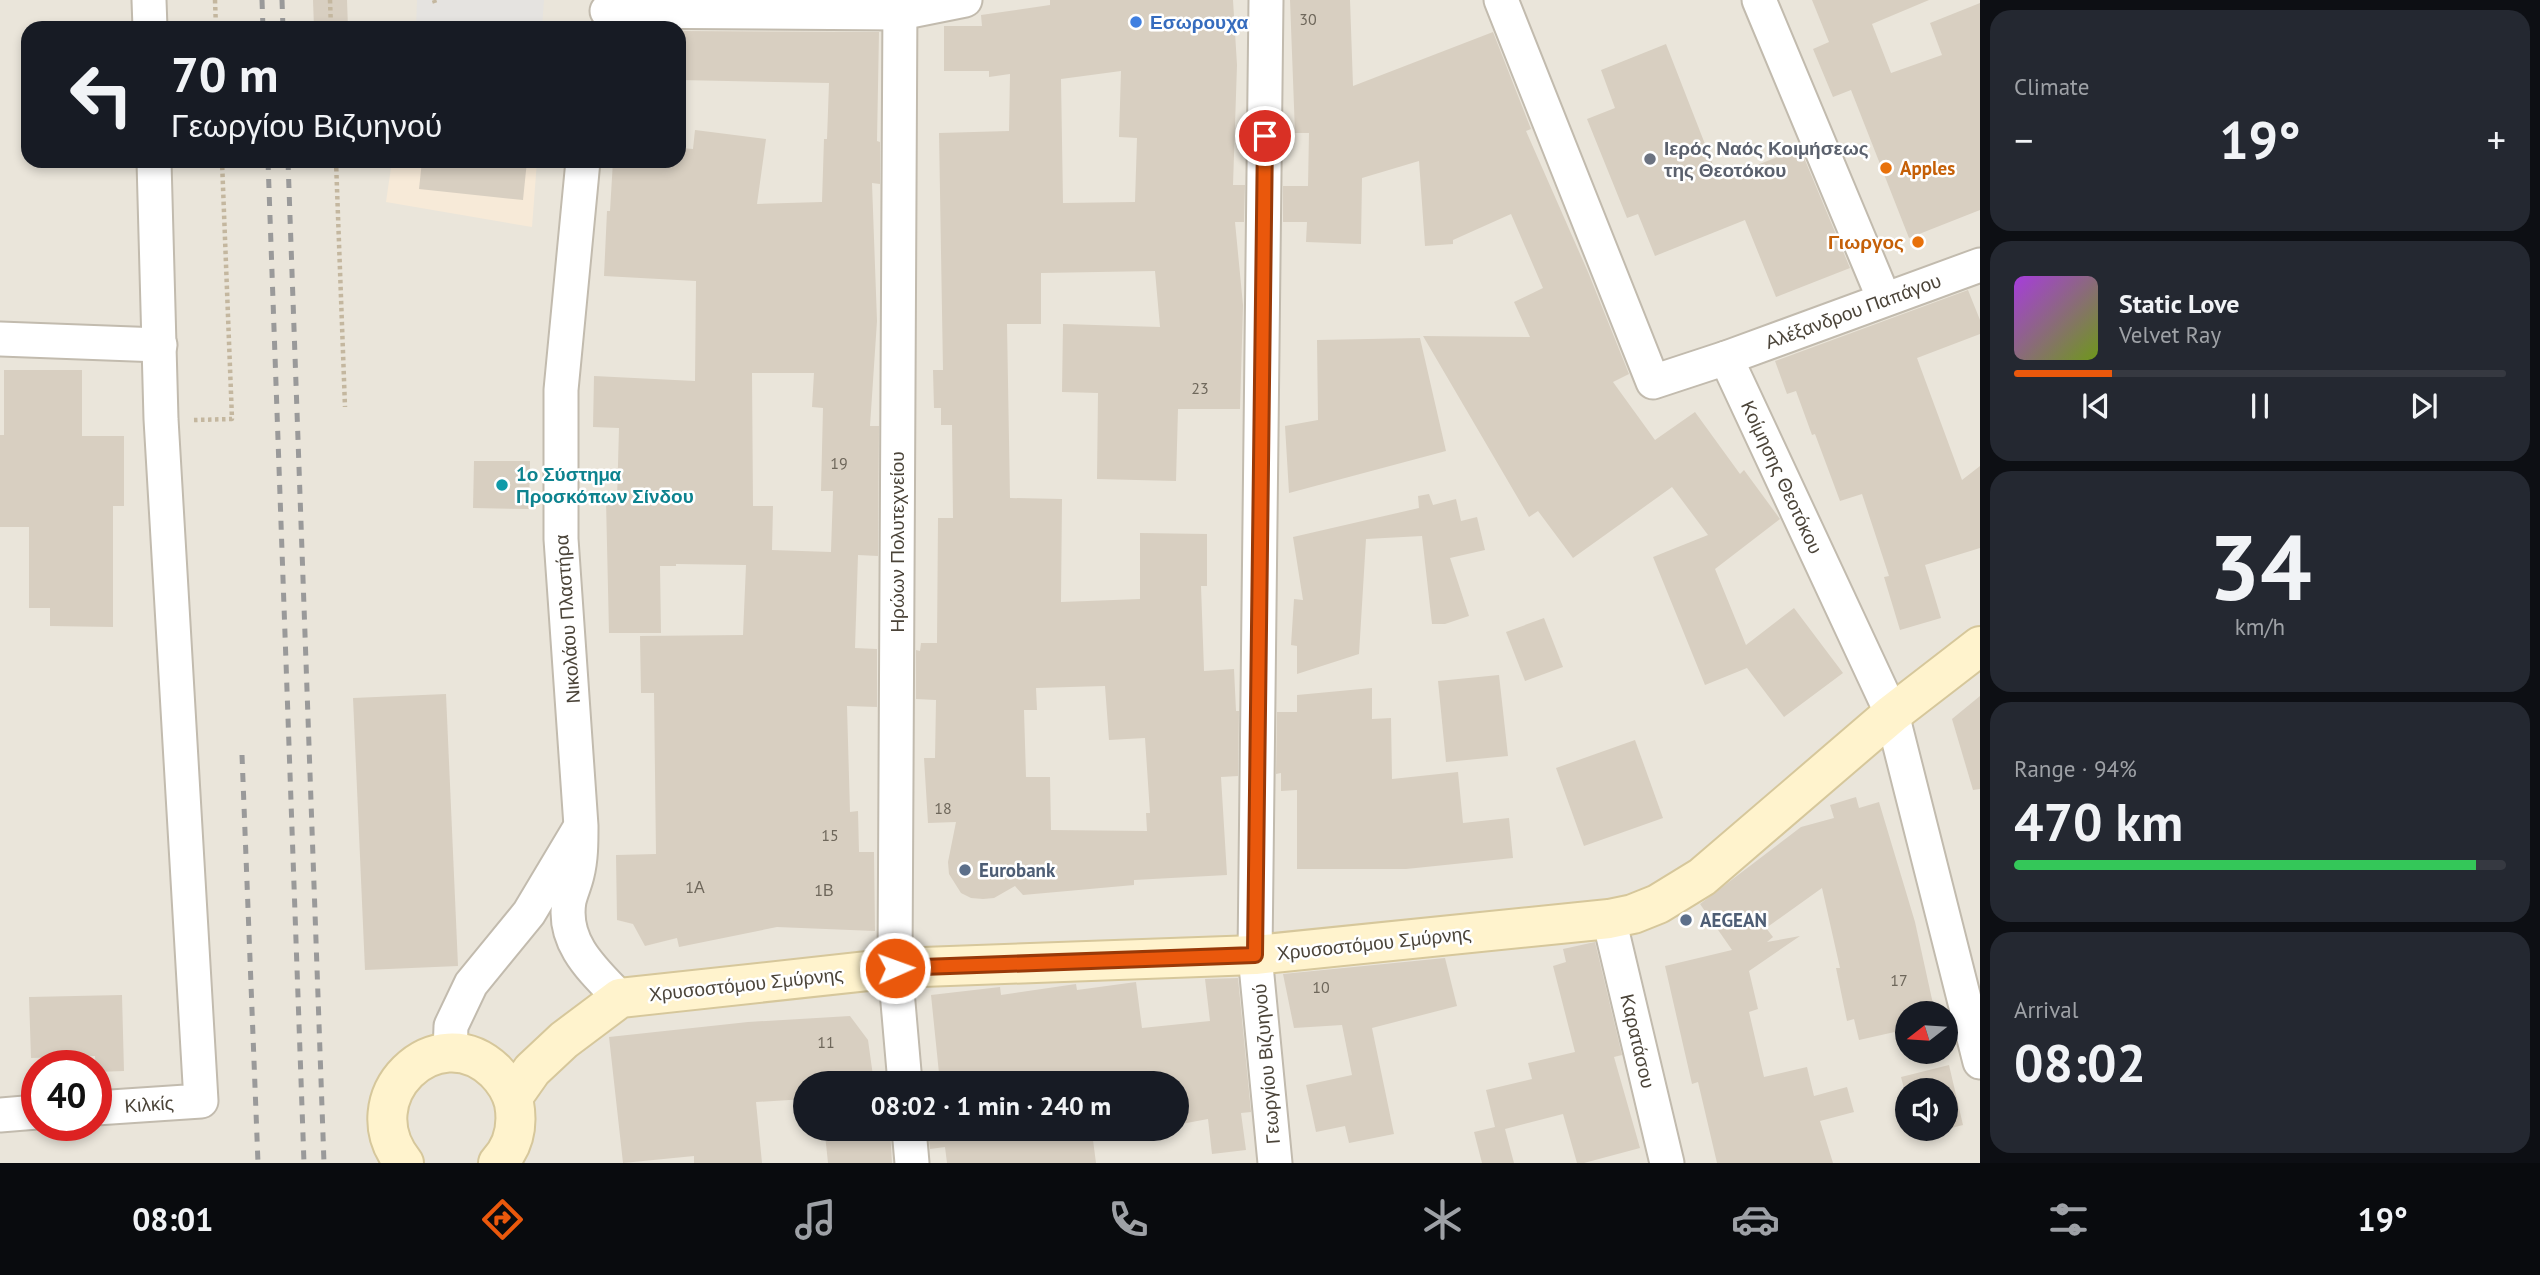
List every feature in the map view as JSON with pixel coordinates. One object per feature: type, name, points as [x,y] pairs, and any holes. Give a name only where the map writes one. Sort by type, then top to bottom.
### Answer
[{"type":"street","points":[[149,0],[150,21]]},
{"type":"street","points":[[607,13],[900,7],[965,0]]},
{"type":"street","name":"Γεωργίου Βιζυηνού","points":[[1266,0],[1255,955],[1275,1163]]},
{"type":"street","points":[[1501,0],[1653,382],[1726,358]]},
{"type":"street","points":[[1759,0],[1884,299]]},
{"type":"street","name":"Ηρώων Πολυτεχνείου","points":[[900,7],[895,968],[904,1071]]},
{"type":"street","points":[[154,168],[160,419]]},
{"type":"street","name":"Νικολάου Πλαστήρα","points":[[582,168],[561,390],[561,539],[581,826],[581,854],[569,901],[568,924],[575,945],[584,960],[620,998]]},
{"type":"street","name":"Αλέξανδρου Παπάγου","points":[[1726,358],[1980,265]]},
{"type":"street","points":[[0,339],[160,345]]},
{"type":"street","name":"Κοίμησης Θεοτόκου","points":[[1726,358],[1892,714],[1980,1062]]},
{"type":"street","name":"Κιλκίς","points":[[112,1107],[201,1101],[160,419]]},
{"type":"street","name":"Χρυσοστόμου Σμύρνης","points":[[620,998],[895,968],[1255,955],[1609,919],[1633,914],[1658,904],[1702,877],[1892,714],[1980,646]]},
{"type":"street","points":[[459,1054],[451,1026],[471,984],[529,913],[581,826]]},
{"type":"street","name":"Καρατάσου","points":[[1609,919],[1667,1163]]},
{"type":"street","points":[[513,1097],[532,1070],[565,1040],[620,998]]},
{"type":"street","points":[[404,1163],[394,1151],[387,1133],[386,1114],[390,1095],[400,1078],[414,1065],[431,1056],[459,1054],[495,1057],[565,1040]]},
{"type":"street","points":[[459,1054],[487,1064],[502,1079],[513,1097],[516,1128],[505,1161]]},
{"type":"street","points":[[0,1115],[21,1113]]},
{"type":"street","points":[[910,1141],[912,1163]]},
{"type":"path","points":[[215,0],[216,21]]},
{"type":"path","points":[[330,0],[331,21]]},
{"type":"path","points":[[160,419],[232,419],[222,168]]},
{"type":"path","points":[[336,168],[345,407]]},
{"type":"shaded area","points":[[0,0],[1980,0],[1980,1163],[0,1163]]},
{"type":"shaded area","points":[[417,0],[544,0],[542,21],[416,21]]},
{"type":"shaded area","points":[[391,168],[536,168],[532,227],[386,202]]},
{"type":"building","points":[[313,0],[347,0],[348,21],[314,21]]},
{"type":"building","points":[[1050,0],[1233,0],[1237,65],[1233,185],[1245,185],[1244,222],[1235,222],[1243,305],[1240,409],[1178,409],[1176,481],[1097,479],[1098,393],[1062,392],[1063,324],[1160,327],[1155,271],[1041,273],[1041,324],[1007,324],[1010,498],[1062,499],[1061,602],[1140,599],[1140,533],[1207,534],[1207,586],[1201,586],[1204,671],[1234,669],[1236,711],[1239,711],[1238,776],[1221,777],[1227,875],[1134,880],[1134,885],[1023,895],[1015,886],[994,898],[983,899],[971,898],[961,893],[949,874],[948,862],[956,822],[928,823],[924,758],[935,758],[936,700],[916,699],[916,650],[920,651],[921,643],[937,643],[938,518],[953,518],[952,425],[941,425],[941,408],[934,408],[933,370],[943,370],[939,133],[1009,131],[1010,74],[989,77],[989,71],[944,71],[944,26],[982,26],[981,15],[1050,5]],"holes":[[[1121,71],[1119,137],[1137,138],[1135,202],[1063,203],[1061,79]],[[1105,686],[1109,740],[1145,738],[1150,813],[1146,813],[1147,831],[1051,830],[1050,777],[1026,777],[1024,710],[1037,710],[1036,688]]]},
{"type":"building","points":[[1290,0],[1350,0],[1353,86],[1493,32],[1531,129],[1526,131],[1629,374],[1613,382],[1655,440],[1695,412],[1740,474],[1744,470],[1780,519],[1715,569],[1746,645],[1794,608],[1843,673],[1784,717],[1747,668],[1705,685],[1653,557],[1708,535],[1672,487],[1573,558],[1538,511],[1529,517],[1423,336],[1530,337],[1514,302],[1543,288],[1511,214],[1453,240],[1453,244],[1425,246],[1419,161],[1362,178],[1361,244],[1306,242],[1307,222],[1283,222],[1283,186],[1308,186],[1309,133],[1295,133]]},
{"type":"building","points":[[1812,0],[1929,0],[1872,24],[1891,73],[1942,55],[1930,23],[1980,3],[1980,210],[1909,238],[1851,90],[1833,97],[1813,49],[1829,42]]},
{"type":"building","points":[[686,31],[879,32],[877,141],[880,142],[880,184],[872,183],[877,321],[870,426],[879,426],[878,556],[858,555],[855,648],[877,649],[877,707],[847,706],[850,812],[858,811],[859,852],[874,852],[875,931],[777,927],[679,947],[677,938],[645,946],[633,924],[617,920],[616,855],[656,854],[654,693],[641,693],[640,636],[743,635],[746,565],[660,566],[661,633],[609,633],[606,500],[617,500],[619,428],[593,427],[594,376],[695,381],[696,281],[604,276],[607,211],[610,211],[613,168],[686,168],[686,148],[693,149],[695,130],[766,139],[757,204],[822,202],[829,83],[686,80]],"holes":[[[752,373],[814,373],[812,407],[823,408],[821,491],[833,491],[831,552],[772,550],[773,506],[753,506]]]},
{"type":"building","points":[[1666,44],[1719,180],[1800,148],[1850,268],[1776,297],[1745,220],[1655,256],[1638,214],[1627,218],[1587,119],[1615,108],[1601,70]]},
{"type":"building","points":[[421,168],[526,168],[523,200],[419,189]]},
{"type":"building","points":[[1968,290],[1980,320],[1980,334],[1917,358],[1962,480],[1980,466],[1980,548],[1925,565],[1941,618],[1900,630],[1884,577],[1889,576],[1862,494],[1840,501],[1796,391],[1787,394],[1775,361]]},
{"type":"building","points":[[1420,338],[1446,451],[1289,493],[1285,426],[1318,420],[1317,340]]},
{"type":"building","points":[[4,370],[82,370],[82,436],[124,436],[124,506],[113,506],[113,627],[50,626],[50,608],[29,608],[29,527],[0,527],[0,435],[4,435]]},
{"type":"building","name":"1ο Σύστημα Προσκόπων Σίνδου","points":[[474,461],[530,461],[529,509],[473,508]]},
{"type":"building","points":[[1429,494],[1433,505],[1456,499],[1461,521],[1477,517],[1485,550],[1450,558],[1469,616],[1445,624],[1432,624],[1422,536],[1366,539],[1359,654],[1297,674],[1297,646],[1291,645],[1294,599],[1303,600],[1293,537],[1419,508],[1418,496]]},
{"type":"building","points":[[1544,618],[1563,667],[1525,681],[1506,632]]},
{"type":"building","points":[[1499,675],[1508,756],[1446,762],[1438,681]]},
{"type":"building","points":[[1372,688],[1372,719],[1391,718],[1392,779],[1458,772],[1463,823],[1509,818],[1513,858],[1406,869],[1297,869],[1297,790],[1281,791],[1281,773],[1276,774],[1277,712],[1297,712],[1297,695]]},
{"type":"building","points":[[446,694],[458,966],[365,970],[353,698]]},
{"type":"building","points":[[1980,696],[1980,789],[1973,790],[1952,719]]},
{"type":"building","points":[[1635,740],[1663,818],[1584,846],[1556,768]]},
{"type":"building","points":[[1856,797],[1859,808],[1879,802],[1915,922],[1932,1001],[1895,1001],[1895,1032],[1859,1040],[1854,1019],[1847,1021],[1836,968],[1840,968],[1822,888],[1766,928],[1773,937],[1767,942],[1800,936],[1749,971],[1758,1009],[1749,1012],[1764,1077],[1807,1067],[1814,1096],[1847,1087],[1854,1112],[1820,1121],[1833,1163],[1717,1163],[1698,1082],[1692,1084],[1665,966],[1732,950],[1700,904],[1801,827],[1834,818],[1830,805]]},
{"type":"building","points":[[1595,942],[1622,1055],[1614,1057],[1640,1148],[1577,1163],[1563,1114],[1505,1129],[1514,1163],[1482,1163],[1474,1132],[1495,1127],[1486,1090],[1532,1079],[1528,1063],[1575,1052],[1553,966],[1566,962],[1563,949]]},
{"type":"building","points":[[1445,958],[1457,1006],[1372,1028],[1394,1134],[1349,1143],[1345,1126],[1316,1132],[1306,1085],[1352,1075],[1342,1025],[1294,1028],[1283,974]]},
{"type":"building","points":[[1238,978],[1251,1112],[1241,1113],[1246,1150],[1212,1154],[1208,1119],[1189,1123],[1189,1071],[939,1071],[931,995],[1000,987],[1001,995],[1076,984],[1077,990],[1136,982],[1142,1028],[1210,1021],[1205,979]]},
{"type":"building","points":[[122,995],[124,1071],[112,1071],[112,1050],[31,1050],[29,997]]},
{"type":"building","points":[[850,1016],[868,1040],[872,1071],[793,1071],[793,1100],[756,1102],[762,1163],[694,1163],[694,1156],[623,1163],[609,1037],[748,1022]]},
{"type":"building","points":[[1949,1065],[1952,1078],[1901,1078]]},
{"type":"building","points":[[1958,1104],[1963,1125],[1958,1126]]},
{"type":"building","points":[[826,1141],[891,1141],[892,1163],[828,1163]]},
{"type":"building","points":[[929,1141],[1093,1141],[1096,1163],[947,1163],[945,1147],[930,1149]]},
{"type":"railway","points":[[262,0],[263,21]]},
{"type":"railway","points":[[282,0],[283,21]]},
{"type":"railway","points":[[268,168],[304,1163]]},
{"type":"railway","points":[[288,168],[324,1163]]},
{"type":"railway","points":[[242,755],[258,1163]]},
{"type":"place","name":"Εσωρουχα","points":[[1136,22]]},
{"type":"place","name":"Ιερός Ναός Κοιμήσεως της Θεοτόκου","points":[[1650,159]]},
{"type":"place","name":"Apples","points":[[1886,168]]},
{"type":"place","name":"Γιωργος","points":[[1918,242]]},
{"type":"place","name":"1ο Σύστημα Προσκόπων Σίνδου","points":[[502,485]]},
{"type":"place","name":"Eurobank","points":[[965,870]]},
{"type":"place","name":"AEGEAN","points":[[1686,920]]},
{"type":"route","points":[[895,968],[1255,955],[1265,136]]}]
